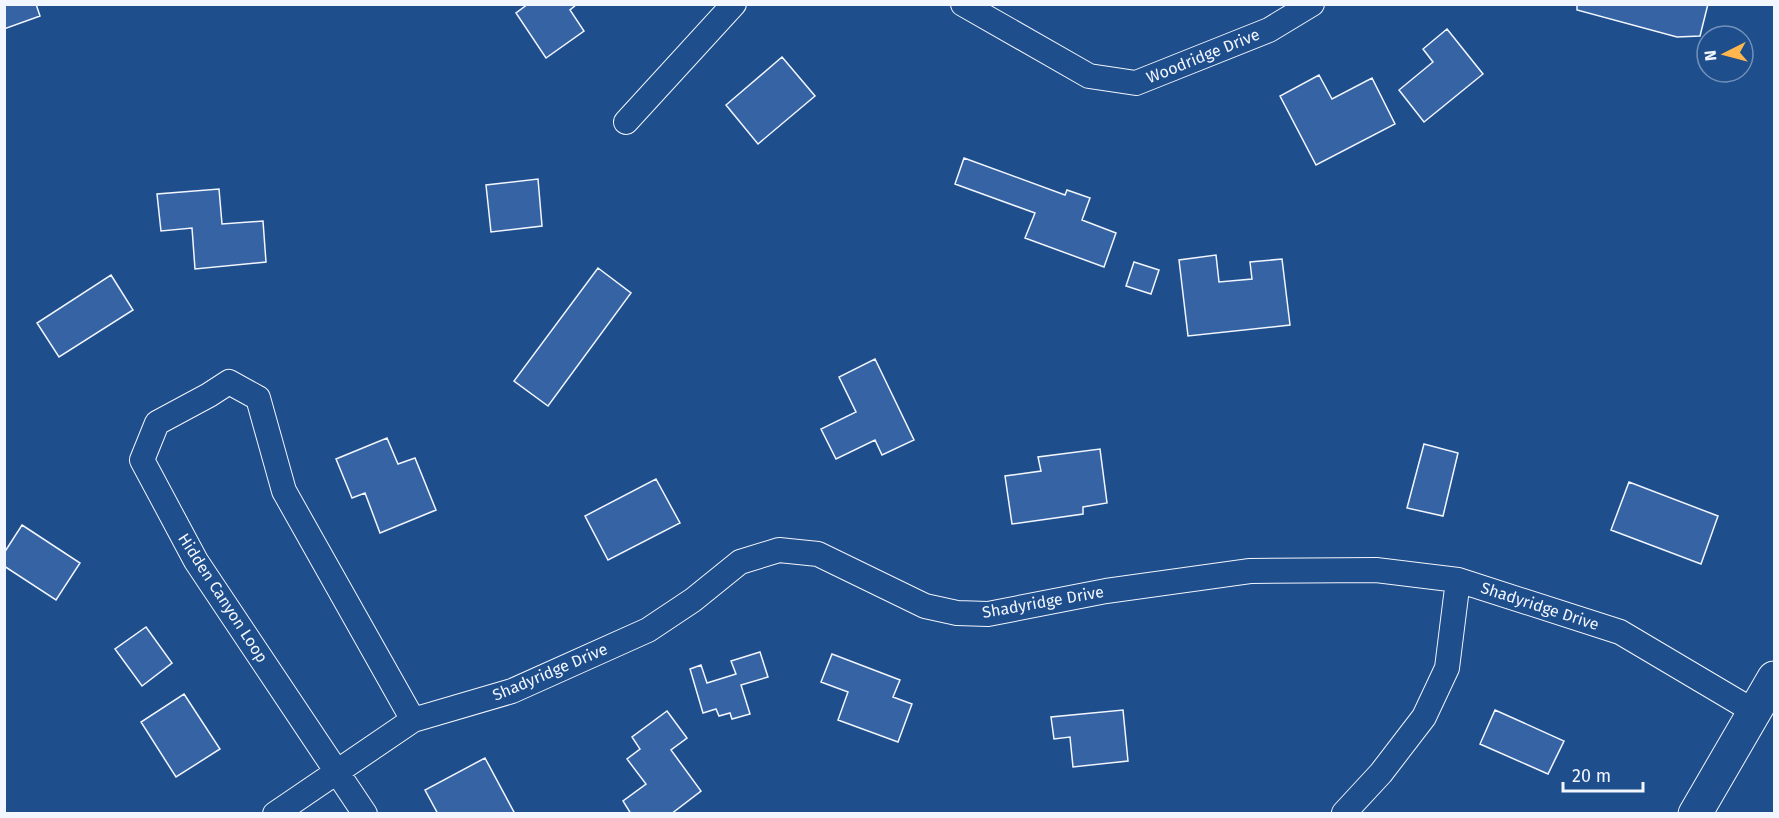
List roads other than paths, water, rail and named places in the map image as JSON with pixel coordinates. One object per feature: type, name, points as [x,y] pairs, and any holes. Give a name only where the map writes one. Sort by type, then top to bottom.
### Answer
[{"type":"street","points":[[626,122],[734,4]]},
{"type":"street","name":"Woodridge Drive","points":[[963,4],[1089,76],[1136,83],[1269,30],[1312,4]]},
{"type":"street","name":"Hidden Canyon Loop","points":[[338,772],[196,561],[142,460],[157,423],[229,382],[258,398],[284,491],[413,720]]},
{"type":"street","name":"Shadyridge Drive","points":[[275,813],[413,720],[512,691],[648,630],[693,600],[740,562],[779,550],[818,554],[925,606],[957,613],[988,614],[1106,591],[1250,571],[1376,570],[1458,580],[1620,632],[1755,712]]},
{"type":"street","points":[[1344,813],[1381,773],[1424,717],[1447,668],[1458,580]]},
{"type":"street","points":[[1695,813],[1774,678]]},
{"type":"street","points":[[338,772],[365,813]]}]
